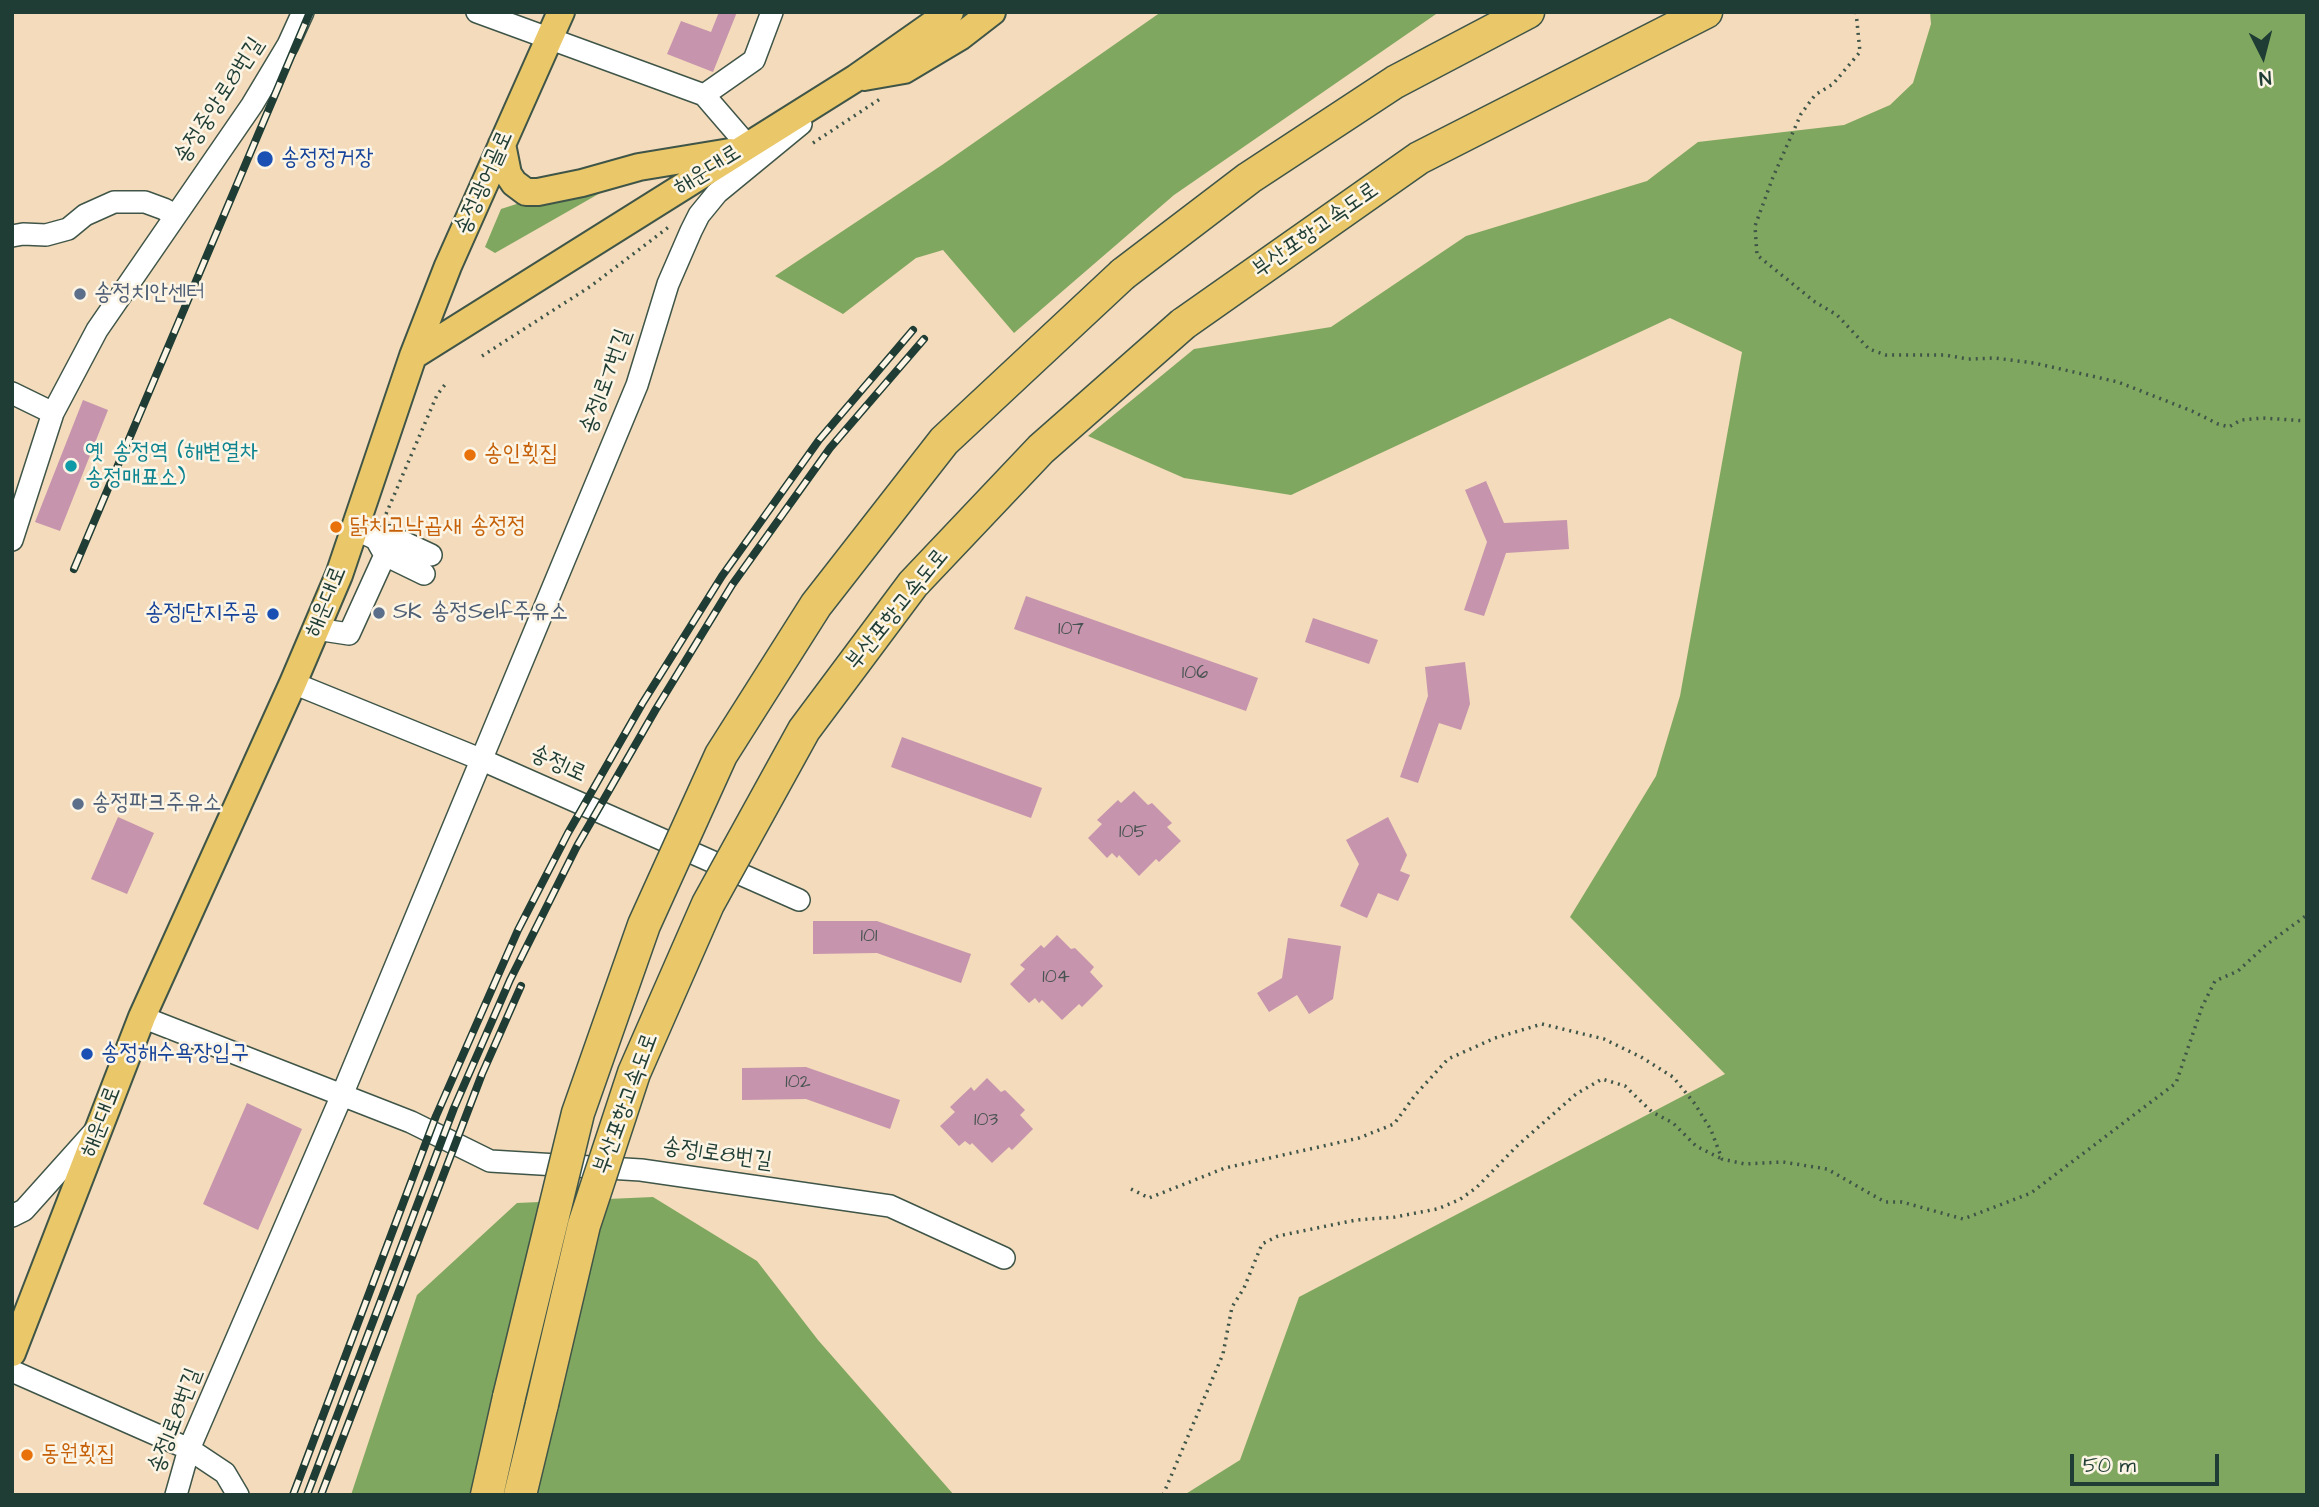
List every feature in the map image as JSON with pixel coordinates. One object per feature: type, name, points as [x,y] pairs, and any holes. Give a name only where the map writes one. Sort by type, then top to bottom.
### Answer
[{"type":"highway","name":"부산포항고속도로","points":[[486,1495],[578,1114],[644,925],[721,755],[816,605],[944,441],[1123,274],[1249,178],[1395,82],[1528,12]]},
{"type":"highway","name":"부산포항고속도로","points":[[520,1495],[584,1225],[634,1073],[708,904],[804,730],[913,584],[1041,449],[1183,324],[1419,158],[1706,12]]},
{"type":"main road","name":"송정광어골로","points":[[413,356],[448,266],[561,12]]},
{"type":"main road","name":"해운대로","points":[[12,1353],[142,1017],[339,575],[372,541],[413,356],[856,78],[950,12]]},
{"type":"main road","points":[[856,78],[904,70],[961,36],[992,12]]},
{"type":"main road","points":[[502,144],[508,174],[514,183],[526,192],[538,192],[639,167],[745,148]]},
{"type":"street","name":"송정중앙로8번길","points":[[12,541],[53,413],[97,330],[252,105],[288,45],[303,12]]},
{"type":"street","points":[[477,12],[705,95],[745,148]]},
{"type":"street","points":[[705,95],[754,60],[772,12]]},
{"type":"street","name":"송정1로7번길","points":[[480,759],[637,385],[668,284],[699,215],[718,193],[856,78]]},
{"type":"street","points":[[12,236],[46,235],[68,229],[85,215],[114,202],[145,202],[175,215]]},
{"type":"street","points":[[12,393],[53,413]]},
{"type":"street","points":[[316,629],[349,634],[372,541],[428,564]]},
{"type":"street","name":"송정1로","points":[[293,683],[480,759],[799,900]]},
{"type":"street","name":"송정1로8번길","points":[[176,1495],[189,1449],[342,1095],[480,759]]},
{"type":"street","points":[[142,1017],[342,1095]]},
{"type":"street","name":"송정1로8번길","points":[[342,1095],[411,1122],[490,1161],[641,1170],[890,1206],[1004,1258]]},
{"type":"street","points":[[12,1216],[24,1210],[100,1126]]},
{"type":"street","points":[[12,1371],[189,1449],[225,1473],[238,1495]]},
{"type":"path","points":[[1856,12],[1860,52],[1833,84],[1815,95],[1801,114],[1755,226],[1757,254],[1815,302],[1837,315],[1869,349],[1886,355],[1945,355],[2034,363],[2118,382],[2229,427],[2242,420],[2263,418],[2307,421]]},
{"type":"path","points":[[802,149],[893,91]]},
{"type":"path","points":[[482,356],[591,286],[678,222]]},
{"type":"path","points":[[372,541],[437,395],[447,382]]},
{"type":"path","points":[[1163,1495],[1223,1354],[1232,1307],[1244,1288],[1262,1244],[1278,1236],[1356,1220],[1395,1217],[1437,1209],[1459,1200],[1476,1188],[1518,1145],[1576,1094],[1602,1079],[1625,1086],[1653,1112],[1673,1123],[1696,1146],[1722,1159],[1745,1164],[1783,1163],[1827,1169],[1885,1202],[1902,1202],[1963,1219],[2031,1193],[2176,1083],[2202,1007],[2215,981],[2238,971],[2266,945],[2307,915]]},
{"type":"path","points":[[1131,1189],[1149,1198],[1225,1168],[1359,1138],[1394,1124],[1416,1094],[1448,1059],[1495,1038],[1542,1024],[1604,1039],[1673,1077],[1695,1104],[1711,1130],[1722,1159]]},
{"type":"green space","points":[[1161,12],[1439,12],[1174,195],[1014,333],[943,250],[916,258],[843,314],[775,276],[942,165]]},
{"type":"green space","points":[[1930,12],[2307,12],[2307,1495],[1184,1495],[1240,1460],[1299,1297],[1725,1074],[1570,917],[1656,776],[1680,696],[1742,352],[1670,318],[1291,495],[1184,478],[1088,436],[1194,349],[1331,327],[1466,236],[1647,181],[1698,142],[1844,125],[1890,105],[1913,83],[1931,24]]},
{"type":"green space","points":[[609,188],[495,253],[485,247],[501,209],[529,200]]},
{"type":"green space","points":[[653,1197],[757,1261],[818,1340],[954,1495],[351,1495],[417,1295],[517,1203]]},
{"type":"building","points":[[719,12],[737,12],[713,72],[667,54],[681,21],[711,32]]},
{"type":"building","name":"옛 송정역 (해변열차 송정매표소)","points":[[83,400],[108,410],[60,531],[35,522]]},
{"type":"building","points":[[1486,481],[1504,523],[1567,520],[1569,549],[1506,553],[1484,616],[1464,610],[1487,542],[1465,490]]},
{"type":"building","points":[[1026,596],[1258,678],[1246,711],[1014,629]]},
{"type":"building","points":[[1313,618],[1378,640],[1369,664],[1305,642]]},
{"type":"building","points":[[1465,662],[1470,704],[1461,730],[1439,723],[1418,783],[1400,777],[1428,696],[1425,667]]},
{"type":"building","points":[[902,737],[1042,788],[1031,818],[891,767]]},
{"type":"building","points":[[1134,791],[1148,805],[1152,803],[1172,823],[1167,827],[1181,841],[1159,862],[1156,859],[1139,876],[1119,855],[1117,858],[1112,853],[1107,858],[1088,838],[1102,824],[1097,820],[1118,800],[1121,803]]},
{"type":"building","points":[[118,817],[154,833],[127,894],[91,879]]},
{"type":"building","points":[[1388,817],[1407,855],[1400,871],[1410,875],[1398,901],[1378,893],[1367,918],[1340,906],[1359,864],[1346,840]]},
{"type":"building","points":[[813,921],[877,921],[971,954],[961,983],[877,953],[813,954]]},
{"type":"building","points":[[1057,935],[1094,967],[1090,972],[1103,986],[1082,1007],[1079,1004],[1062,1020],[1042,1000],[1039,1003],[1035,998],[1029,1003],[1010,984],[1025,969],[1020,965],[1041,945],[1044,948]]},
{"type":"building","points":[[1288,938],[1341,946],[1333,999],[1309,1014],[1297,995],[1269,1012],[1257,993],[1282,978]]},
{"type":"building","points":[[806,1067],[900,1100],[890,1129],[806,1099],[742,1100],[742,1068]]},
{"type":"building","points":[[987,1078],[1001,1092],[1005,1090],[1025,1110],[1020,1115],[1033,1129],[1012,1150],[1009,1147],[992,1163],[972,1143],[970,1145],[965,1141],[959,1146],[940,1126],[955,1112],[950,1107],[971,1087],[974,1091]]},
{"type":"building","points":[[247,1103],[302,1129],[258,1230],[203,1204]]},
{"type":"railway","points":[[74,569],[310,12]]},
{"type":"railway","points":[[293,1495],[436,1116],[518,930],[568,833],[642,704],[722,576],[819,440],[913,330]]},
{"type":"railway","points":[[307,1495],[454,1108],[510,980],[577,846],[732,585],[830,448],[924,339]]},
{"type":"railway","points":[[321,1495],[482,1074],[521,986]]},
{"type":"place","name":"송정정거장","points":[[265,159]]},
{"type":"place","name":"송정치안센터","points":[[80,294]]},
{"type":"place","name":"송인횟집","points":[[470,455]]},
{"type":"place","name":"옛 송정역 (해변열차 송정매표소)","points":[[71,466]]},
{"type":"place","name":"닭치고낙곱새 송정정","points":[[336,527]]},
{"type":"place","name":"SK 송정Self주유소","points":[[379,613]]},
{"type":"place","name":"송정1단지주공","points":[[273,614]]},
{"type":"place","name":"송정파크주유소","points":[[78,804]]},
{"type":"place","name":"송정해수욕장입구","points":[[87,1054]]},
{"type":"place","name":"동원횟집","points":[[27,1455]]}]
